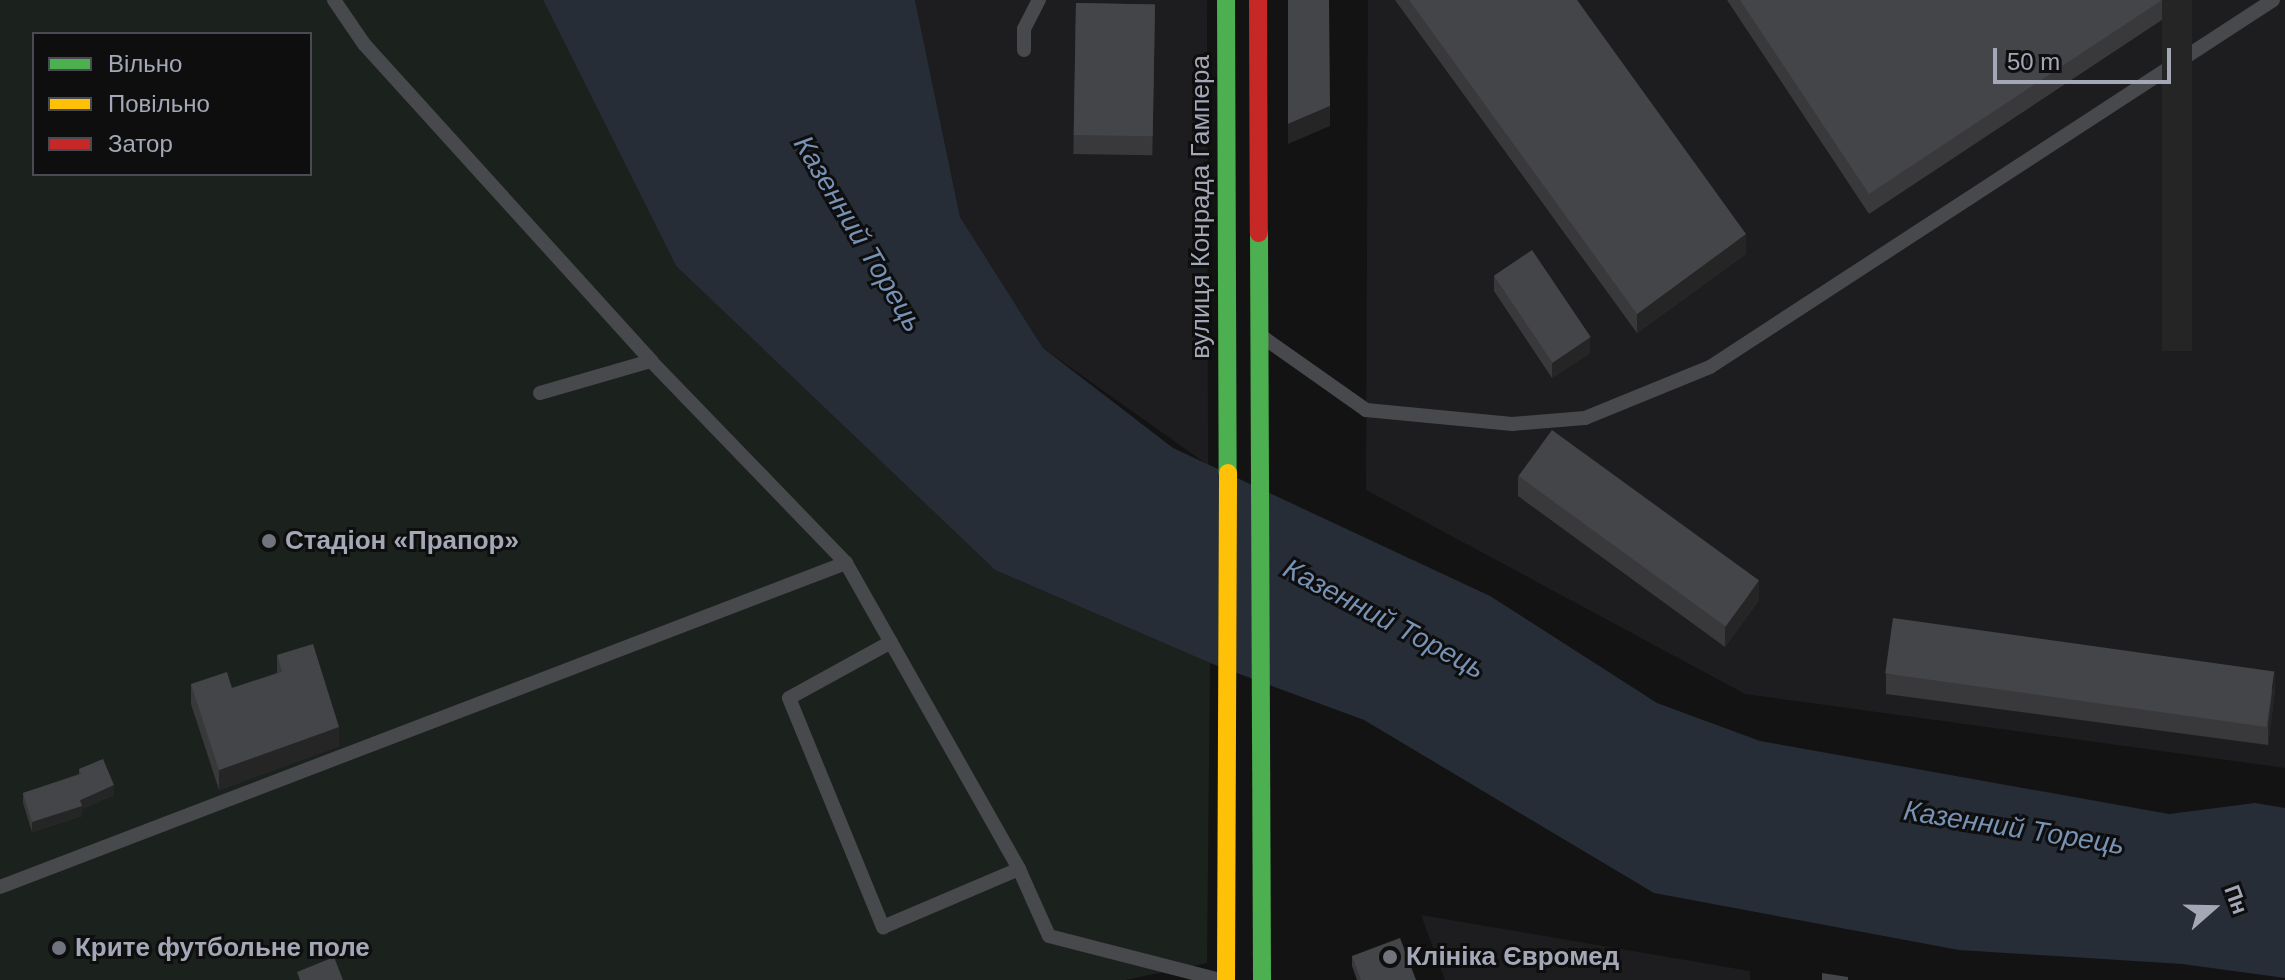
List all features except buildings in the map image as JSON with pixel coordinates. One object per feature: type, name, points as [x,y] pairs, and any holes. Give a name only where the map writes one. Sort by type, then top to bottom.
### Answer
[{"type":"main road","name":"вулиця Конрада Гампера","points":[[1223,980],[1229,685],[1226,0]]},
{"type":"main road","points":[[1258,0],[1262,980]]},
{"type":"lane","points":[[334,0],[364,44],[651,361],[846,563],[1019,869],[1049,936],[1223,980]]},
{"type":"lane","points":[[1024,50],[1024,29],[1039,0]]},
{"type":"lane","points":[[1227,334],[1258,334],[1366,410],[1512,424],[1585,418],[1710,367],[2273,0]]},
{"type":"lane","points":[[540,393],[651,361]]},
{"type":"lane","points":[[0,887],[846,563]]},
{"type":"lane","points":[[891,642],[789,698],[883,927],[1019,869]]},
{"type":"shaded area","points":[[0,0],[543,0],[676,266],[995,570],[1210,663],[1207,963],[1125,980],[0,980]]},
{"type":"shaded area","points":[[915,0],[1207,0],[1208,465],[1043,348],[960,217]]},
{"type":"shaded area","points":[[1368,0],[2285,0],[2285,768],[1745,694],[1366,490]]},
{"type":"shaded area","points":[[1421,915],[1750,971],[1750,980],[1445,980]]},
{"type":"water","name":"Казенний Торець","points":[[543,0],[915,0],[960,217],[1043,348],[1173,448],[1490,596],[1657,703],[1760,741],[2169,814],[2255,803],[2285,808],[2285,978],[2182,964],[1959,950],[1654,893],[1364,720],[1210,663],[995,570],[676,266]]},
{"type":"traffic: fast","points":[[1226,0],[1228,473]]},
{"type":"traffic: fast","points":[[1259,233],[1262,980]]},
{"type":"traffic: slow","points":[[1226,980],[1228,473]]},
{"type":"traffic: jam","points":[[1258,0],[1259,233]]},
{"type":"place","name":"Стадіон «Прапор»","points":[[269,541]]},
{"type":"place","name":"Крите футбольне поле","points":[[59,948]]},
{"type":"place","name":"Клініка Євромед","points":[[1390,957]]}]
